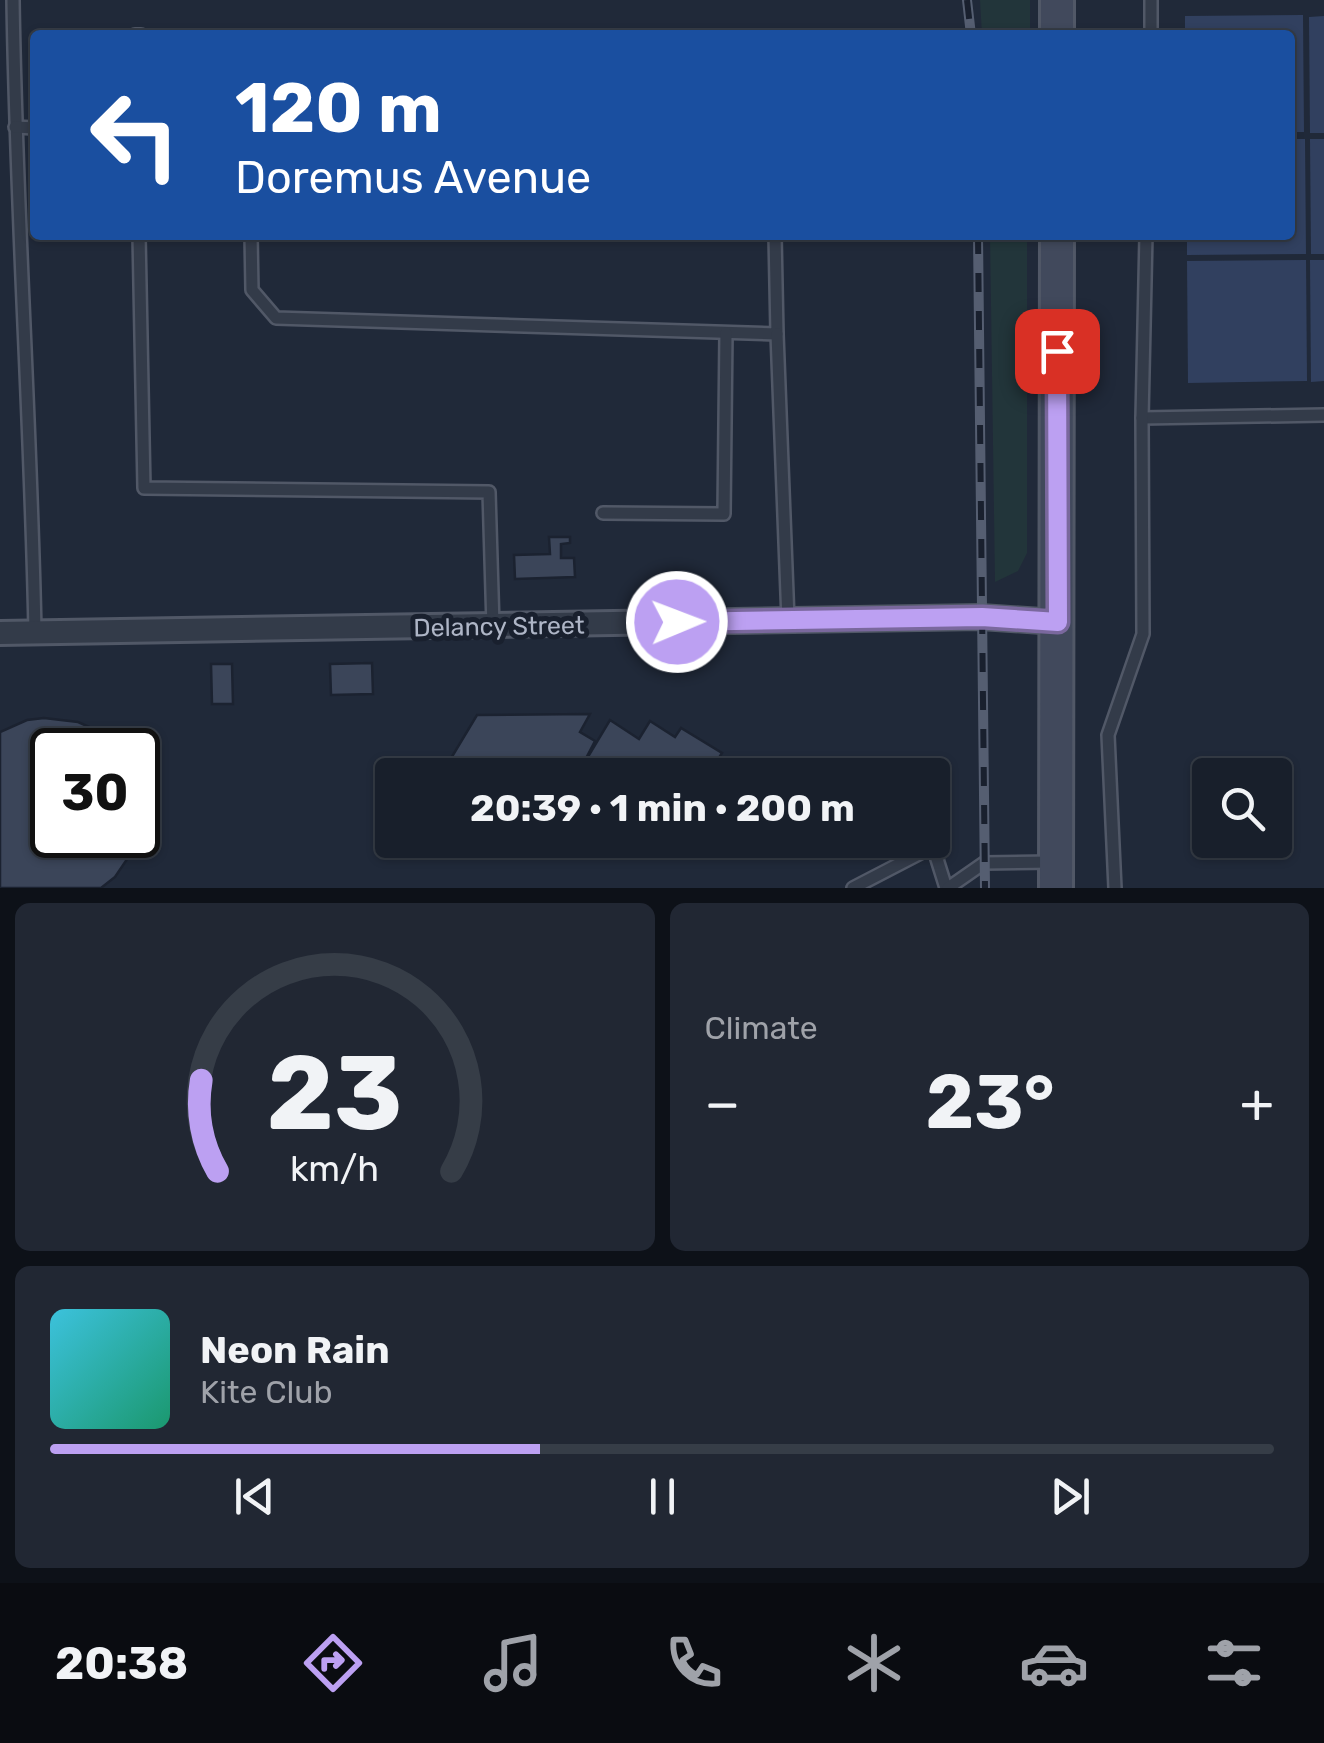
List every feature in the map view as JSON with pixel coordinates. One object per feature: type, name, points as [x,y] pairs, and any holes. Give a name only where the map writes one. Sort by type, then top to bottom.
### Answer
[{"type":"main road","points":[[1057,0],[1057,30]]},
{"type":"main road","points":[[1056,875],[1057,240]]},
{"type":"street","name":"Delancy Street","points":[[0,633],[982,617],[1058,622]]},
{"type":"lane","points":[[12,0],[32,444],[35,632]]},
{"type":"lane","points":[[1151,30],[1152,0]]},
{"type":"lane","points":[[15,127],[30,128]]},
{"type":"lane","points":[[139,240],[144,488],[489,492],[493,626]]},
{"type":"lane","points":[[251,240],[252,290],[276,318],[776,334]]},
{"type":"lane","points":[[774,240],[788,620]]},
{"type":"lane","points":[[1116,888],[1108,735],[1144,634],[1142,418],[1146,240]]},
{"type":"lane","points":[[603,513],[724,514],[726,332]]},
{"type":"lane","points":[[1142,418],[1324,415]]},
{"type":"lane","points":[[853,888],[906,858]]},
{"type":"lane","points":[[937,858],[947,888],[984,863],[1056,875]]},
{"type":"green space","points":[[980,0],[1030,0],[1030,30],[982,30]]},
{"type":"green space","points":[[990,240],[1027,240],[1027,553],[1018,571],[995,582]]},
{"type":"water","points":[[1303,15],[1304,132],[1295,132],[1295,30],[1185,30],[1185,16]]},
{"type":"water","points":[[1324,16],[1324,133],[1310,133],[1309,17]]},
{"type":"water","points":[[1295,139],[1305,139],[1306,254],[1187,255],[1187,240],[1295,240]]},
{"type":"water","points":[[1310,139],[1324,139],[1324,254],[1311,254]]},
{"type":"water","points":[[1306,260],[1307,381],[1188,383],[1187,261]]},
{"type":"water","points":[[1310,260],[1324,260],[1324,381],[1311,382]]},
{"type":"building","points":[[549,537],[570,537],[570,543],[561,544],[561,558],[574,558],[575,577],[515,579],[514,555],[550,554]]},
{"type":"building","points":[[372,663],[373,694],[331,695],[330,664]]},
{"type":"building","points":[[211,664],[232,664],[233,704],[212,704]]},
{"type":"building","points":[[590,714],[580,732],[595,741],[586,758],[451,758],[477,715]]},
{"type":"building","points":[[27,720],[78,722],[92,728],[30,728],[30,858],[128,858],[115,877],[101,888],[0,888],[0,732]]},
{"type":"building","points":[[610,720],[639,739],[650,721],[675,737],[681,728],[722,753],[719,758],[587,758]]},
{"type":"railway","points":[[967,0],[970,30]]},
{"type":"railway","points":[[978,240],[985,888]]},
{"type":"route","points":[[677,622],[982,617],[1058,622],[1057,351]]}]
